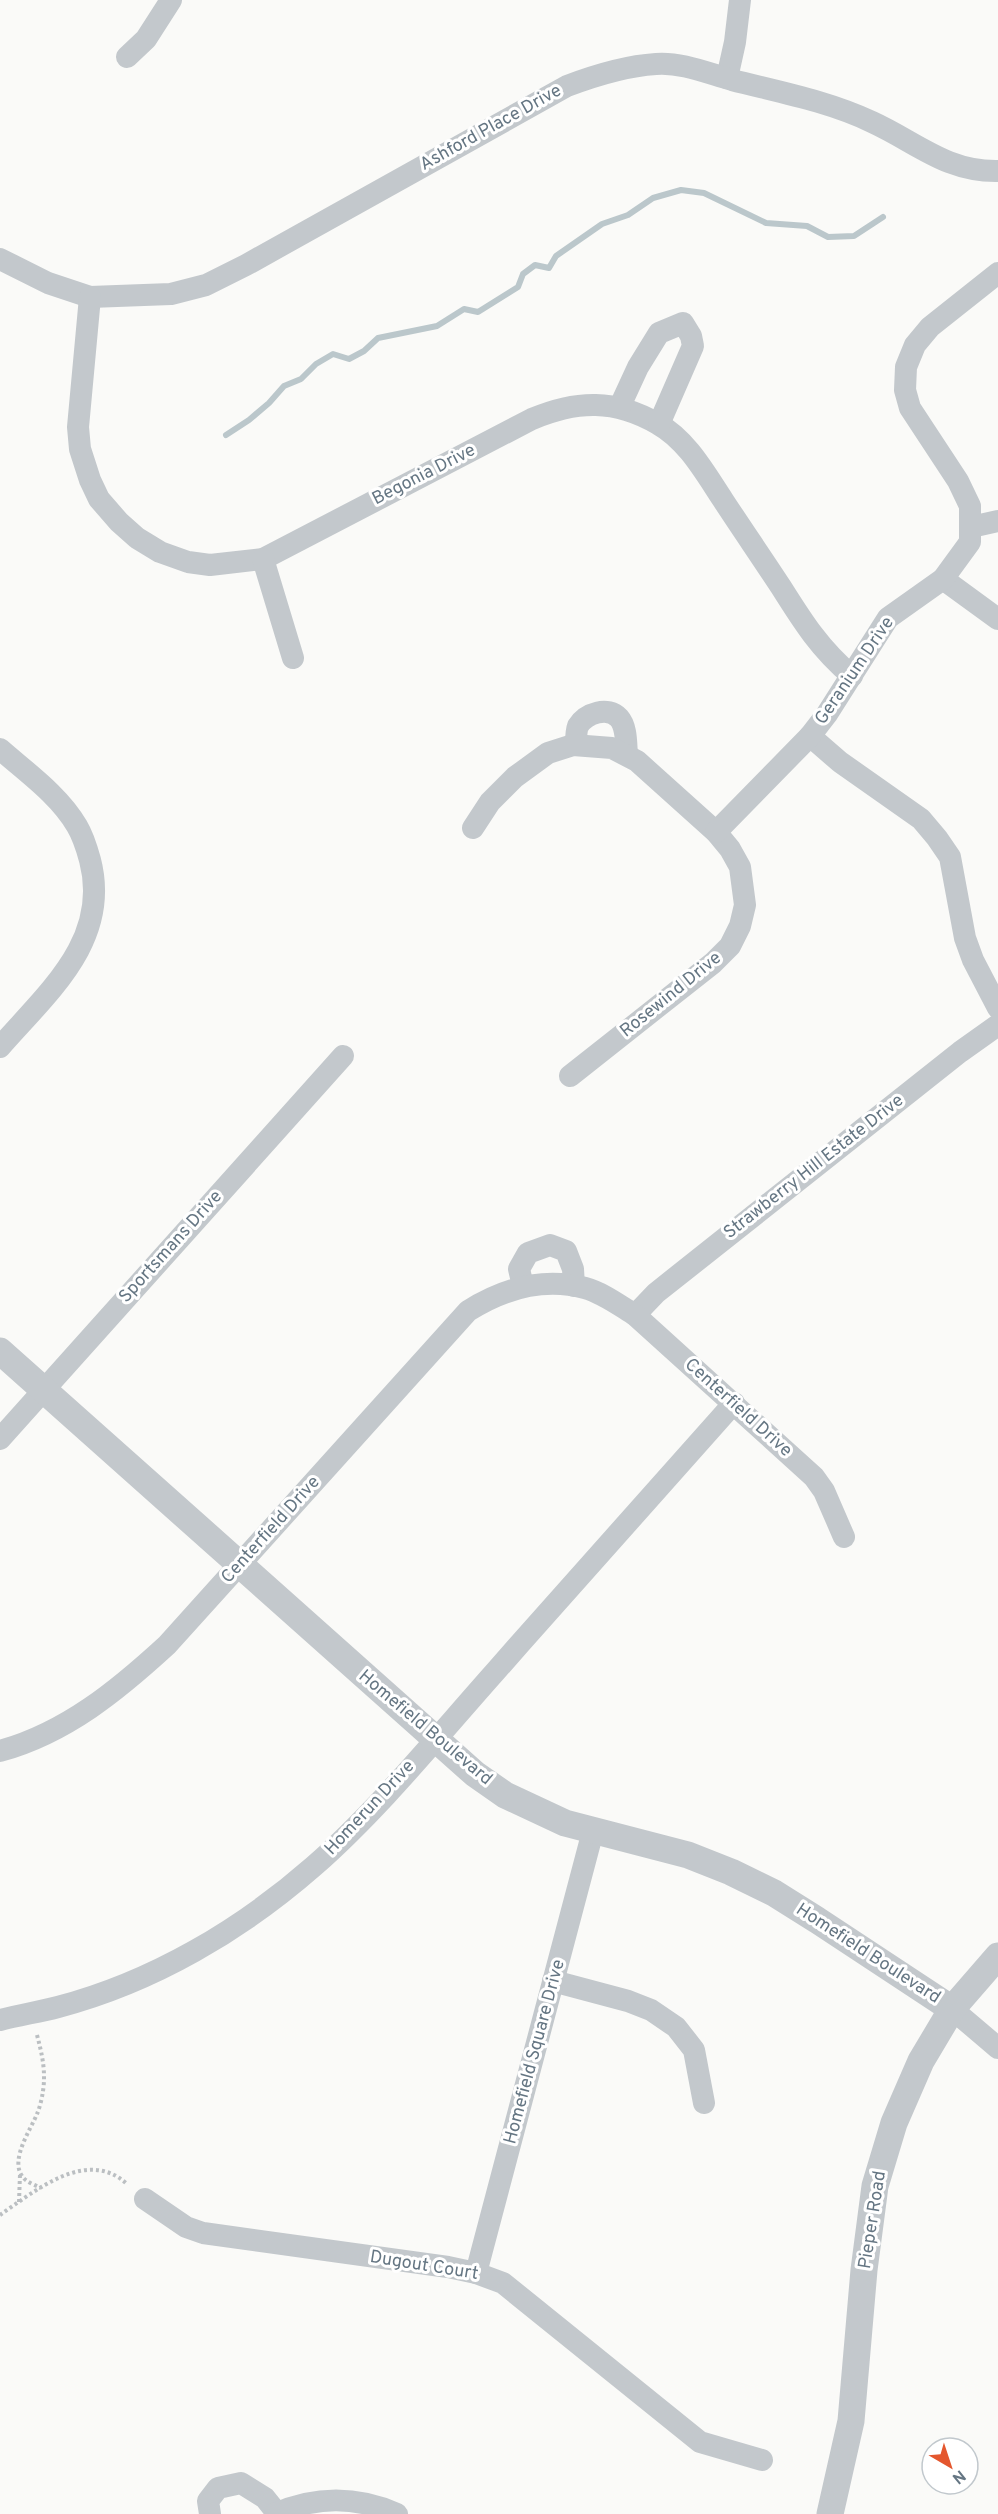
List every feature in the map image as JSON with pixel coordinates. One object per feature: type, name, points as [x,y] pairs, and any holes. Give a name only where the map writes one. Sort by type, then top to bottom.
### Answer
[{"type":"street","points":[[127,57],[146,39],[171,0]]},
{"type":"street","points":[[727,78],[735,42],[740,0]]},
{"type":"street","name":"Ashford Place Drive","points":[[0,259],[48,283],[90,297],[171,294],[207,285],[567,86],[624,68],[658,64],[694,69],[841,109],[874,123],[939,159],[969,169],[998,171]]},
{"type":"street","name":"Geranium Drive","points":[[716,832],[810,736],[827,714],[888,618],[943,579],[970,542],[970,506],[958,481],[910,408],[905,390],[906,367],[915,345],[930,327],[998,273]]},
{"type":"street","name":"Begonia Drive","points":[[90,297],[78,427],[80,449],[99,499],[137,538],[160,552],[188,562],[210,565],[262,559],[557,408],[594,404],[620,406],[659,424],[677,438],[701,466],[818,644],[852,676]]},
{"type":"street","points":[[620,406],[638,367],[659,333],[683,323],[691,336],[693,346],[659,424]]},
{"type":"street","points":[[971,527],[998,521]]},
{"type":"street","points":[[262,559],[293,658]]},
{"type":"street","points":[[943,579],[998,619]]},
{"type":"street","points":[[473,828],[490,802],[515,777],[548,753],[576,745],[619,752],[626,738],[621,719],[613,713],[601,712],[587,716],[577,728],[576,745]]},
{"type":"street","points":[[810,736],[840,762],[921,819],[937,838],[950,857],[969,949],[998,1008]]},
{"type":"street","points":[[0,749],[51,794],[78,826],[92,867],[95,894],[94,911],[72,965],[0,1047]]},
{"type":"street","name":"Rosewind Drive","points":[[570,1076],[713,963],[730,946],[740,926],[745,905],[741,867],[716,832],[637,761],[619,752]]},
{"type":"street","name":"Strawberry Hill Estate Drive","points":[[634,1315],[656,1293],[960,1052],[998,1025]]},
{"type":"street","name":"Sportsmans Drive","points":[[0,1439],[343,1056]]},
{"type":"street","points":[[523,1286],[519,1269],[528,1253],[550,1245],[566,1251],[573,1269],[574,1286]]},
{"type":"street","name":"Centerfield Drive","points":[[0,1751],[39,1737],[106,1698],[167,1645],[468,1311],[490,1298],[523,1286],[545,1284],[586,1288],[609,1298],[634,1315],[734,1403],[813,1477],[824,1491],[844,1537]]},
{"type":"street","name":"Homefield Boulevard","points":[[0,1351],[475,1774],[505,1794],[565,1823],[688,1855],[731,1872],[774,1893],[952,2009]]},
{"type":"street","name":"Homerun Drive","points":[[0,2020],[58,2007],[119,1987],[182,1958],[230,1930],[315,1866],[353,1829],[435,1739],[734,1403]]},
{"type":"street","name":"Homefield Square Drive","points":[[476,2273],[593,1831]]},
{"type":"street","name":"Pieper Road","points":[[830,2514],[851,2421],[874,2186],[894,2123],[921,2061],[952,2009],[998,1956]]},
{"type":"street","points":[[553,1981],[628,2001],[651,2010],[676,2027],[694,2050],[704,2103]]},
{"type":"street","points":[[952,2009],[998,2048]]},
{"type":"street","name":"Dugout Court","points":[[145,2199],[186,2227],[203,2233],[448,2267],[476,2273],[504,2283],[700,2442],[762,2460]]},
{"type":"street","points":[[210,2514],[208,2501],[218,2488],[241,2483],[265,2498],[276,2514],[297,2505],[352,2500],[382,2507],[397,2514]]},
{"type":"path","points":[[19,2203],[19,2163],[24,2140],[38,2114],[43,2090],[45,2063],[36,2035]]},
{"type":"path","points":[[0,2215],[41,2188],[69,2173],[87,2168],[121,2178],[127,2184]]},
{"type":"path","points":[[20,2174],[26,2181],[41,2188]]},
{"type":"waterway","points":[[226,435],[249,420],[284,386],[301,379],[316,364],[333,354],[349,359],[364,351],[378,338],[437,326],[464,309],[478,312],[518,287],[523,274],[535,265],[549,268],[556,256],[602,224],[628,215],[653,198],[681,190],[704,193],[766,223],[807,226],[828,237],[854,236],[883,217]]}]
